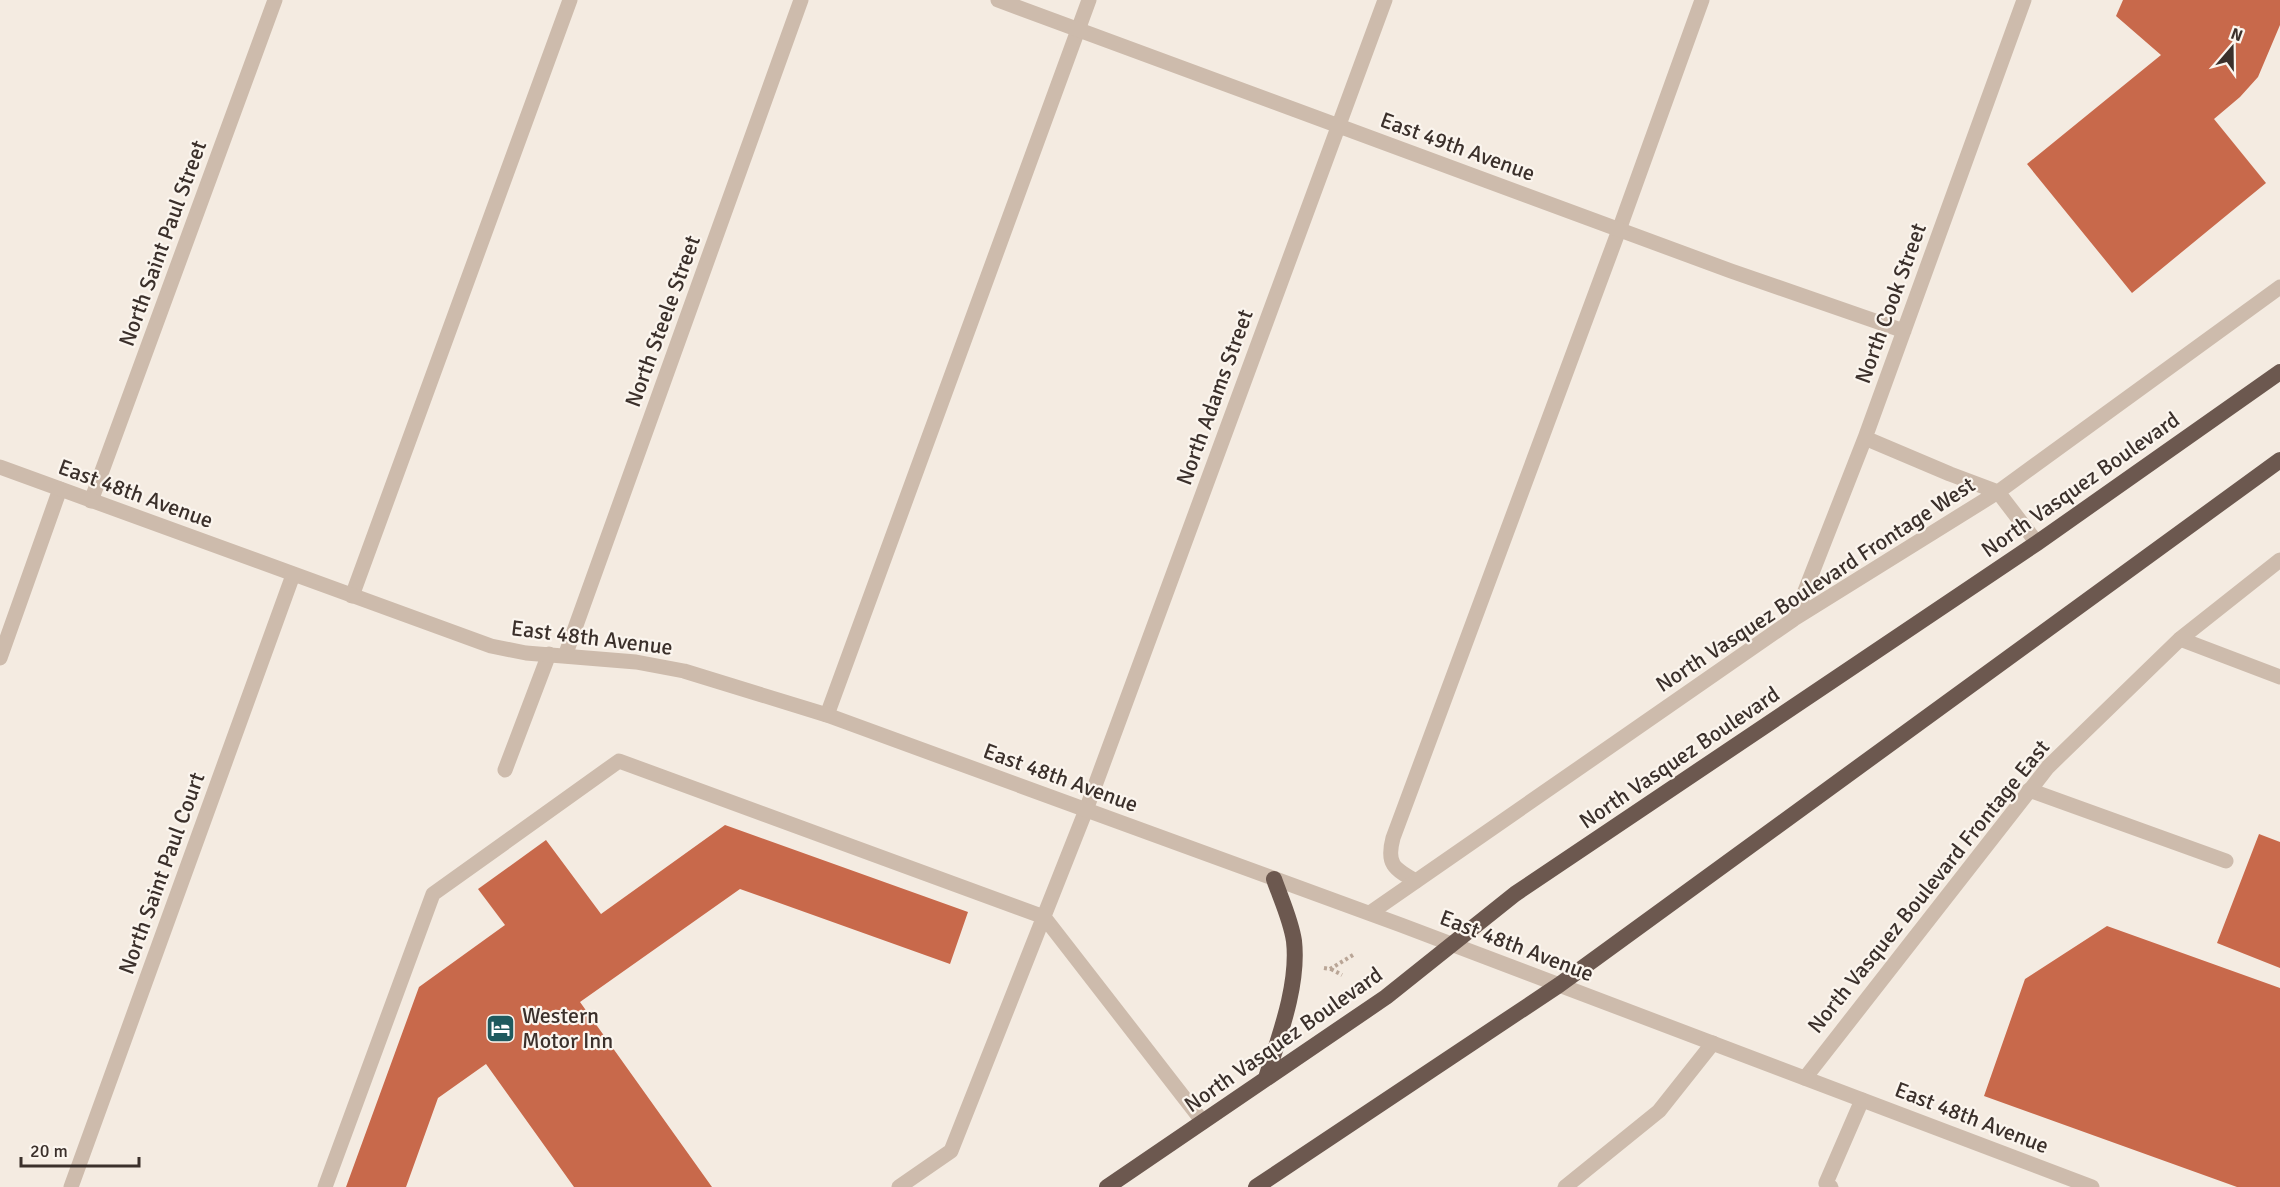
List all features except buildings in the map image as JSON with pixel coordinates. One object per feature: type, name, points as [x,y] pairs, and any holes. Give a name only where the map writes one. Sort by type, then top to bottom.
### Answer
[{"type":"highway","name":"North Vasquez Boulevard","points":[[1107,1187],[1386,997],[1515,894],[2037,543],[2280,372]]},
{"type":"highway","points":[[1256,1187],[1559,985],[2280,460]]},
{"type":"highway","points":[[1266,1078],[1283,1024],[1294,964],[1294,942],[1290,925],[1274,879]]},
{"type":"street","name":"North Saint Paul Street","points":[[92,501],[275,0]]},
{"type":"street","points":[[352,596],[570,0]]},
{"type":"street","name":"North Steele Street","points":[[565,656],[801,0]]},
{"type":"street","name":"East 49th Avenue","points":[[998,0],[1619,230],[1904,332]]},
{"type":"street","points":[[827,715],[1089,0]]},
{"type":"street","name":"North Adams Street","points":[[899,1187],[951,1151],[1086,810],[1385,0]]},
{"type":"street","points":[[1416,881],[1396,870],[1392,865],[1390,851],[1393,838],[1702,0]]},
{"type":"street","name":"North Cook Street","points":[[1794,619],[1865,438],[2024,0]]},
{"type":"street","name":"North Vasquez Boulevard Frontage West","points":[[1370,913],[1794,619],[1998,492],[2280,287]]},
{"type":"street","points":[[1865,438],[1998,492],[2037,543]]},
{"type":"street","name":"East 48th Avenue","points":[[0,467],[491,646],[526,653],[636,662],[684,671],[827,715],[1370,913],[2091,1187]]},
{"type":"street","points":[[0,658],[60,489]]},
{"type":"street","name":"North Vasquez Boulevard Frontage East","points":[[1804,1078],[2048,767],[2180,639],[2280,560]]},
{"type":"street","name":"North Saint Paul Court","points":[[71,1187],[293,575]]},
{"type":"street","points":[[2180,639],[2280,677]]},
{"type":"street","points":[[505,770],[549,654]]},
{"type":"street","points":[[326,1187],[434,894],[619,761],[1044,917],[1203,1122]]},
{"type":"street","points":[[2029,790],[2226,861]]},
{"type":"street","points":[[1565,1187],[1659,1110],[1713,1043]]},
{"type":"street","points":[[1831,1187],[1826,1183],[1862,1100]]},
{"type":"path","points":[[1330,969],[1353,955]]},
{"type":"path","points":[[1317,966],[1342,975]]},
{"type":"place","name":"Western Motor Inn","points":[[501,1028]]}]
